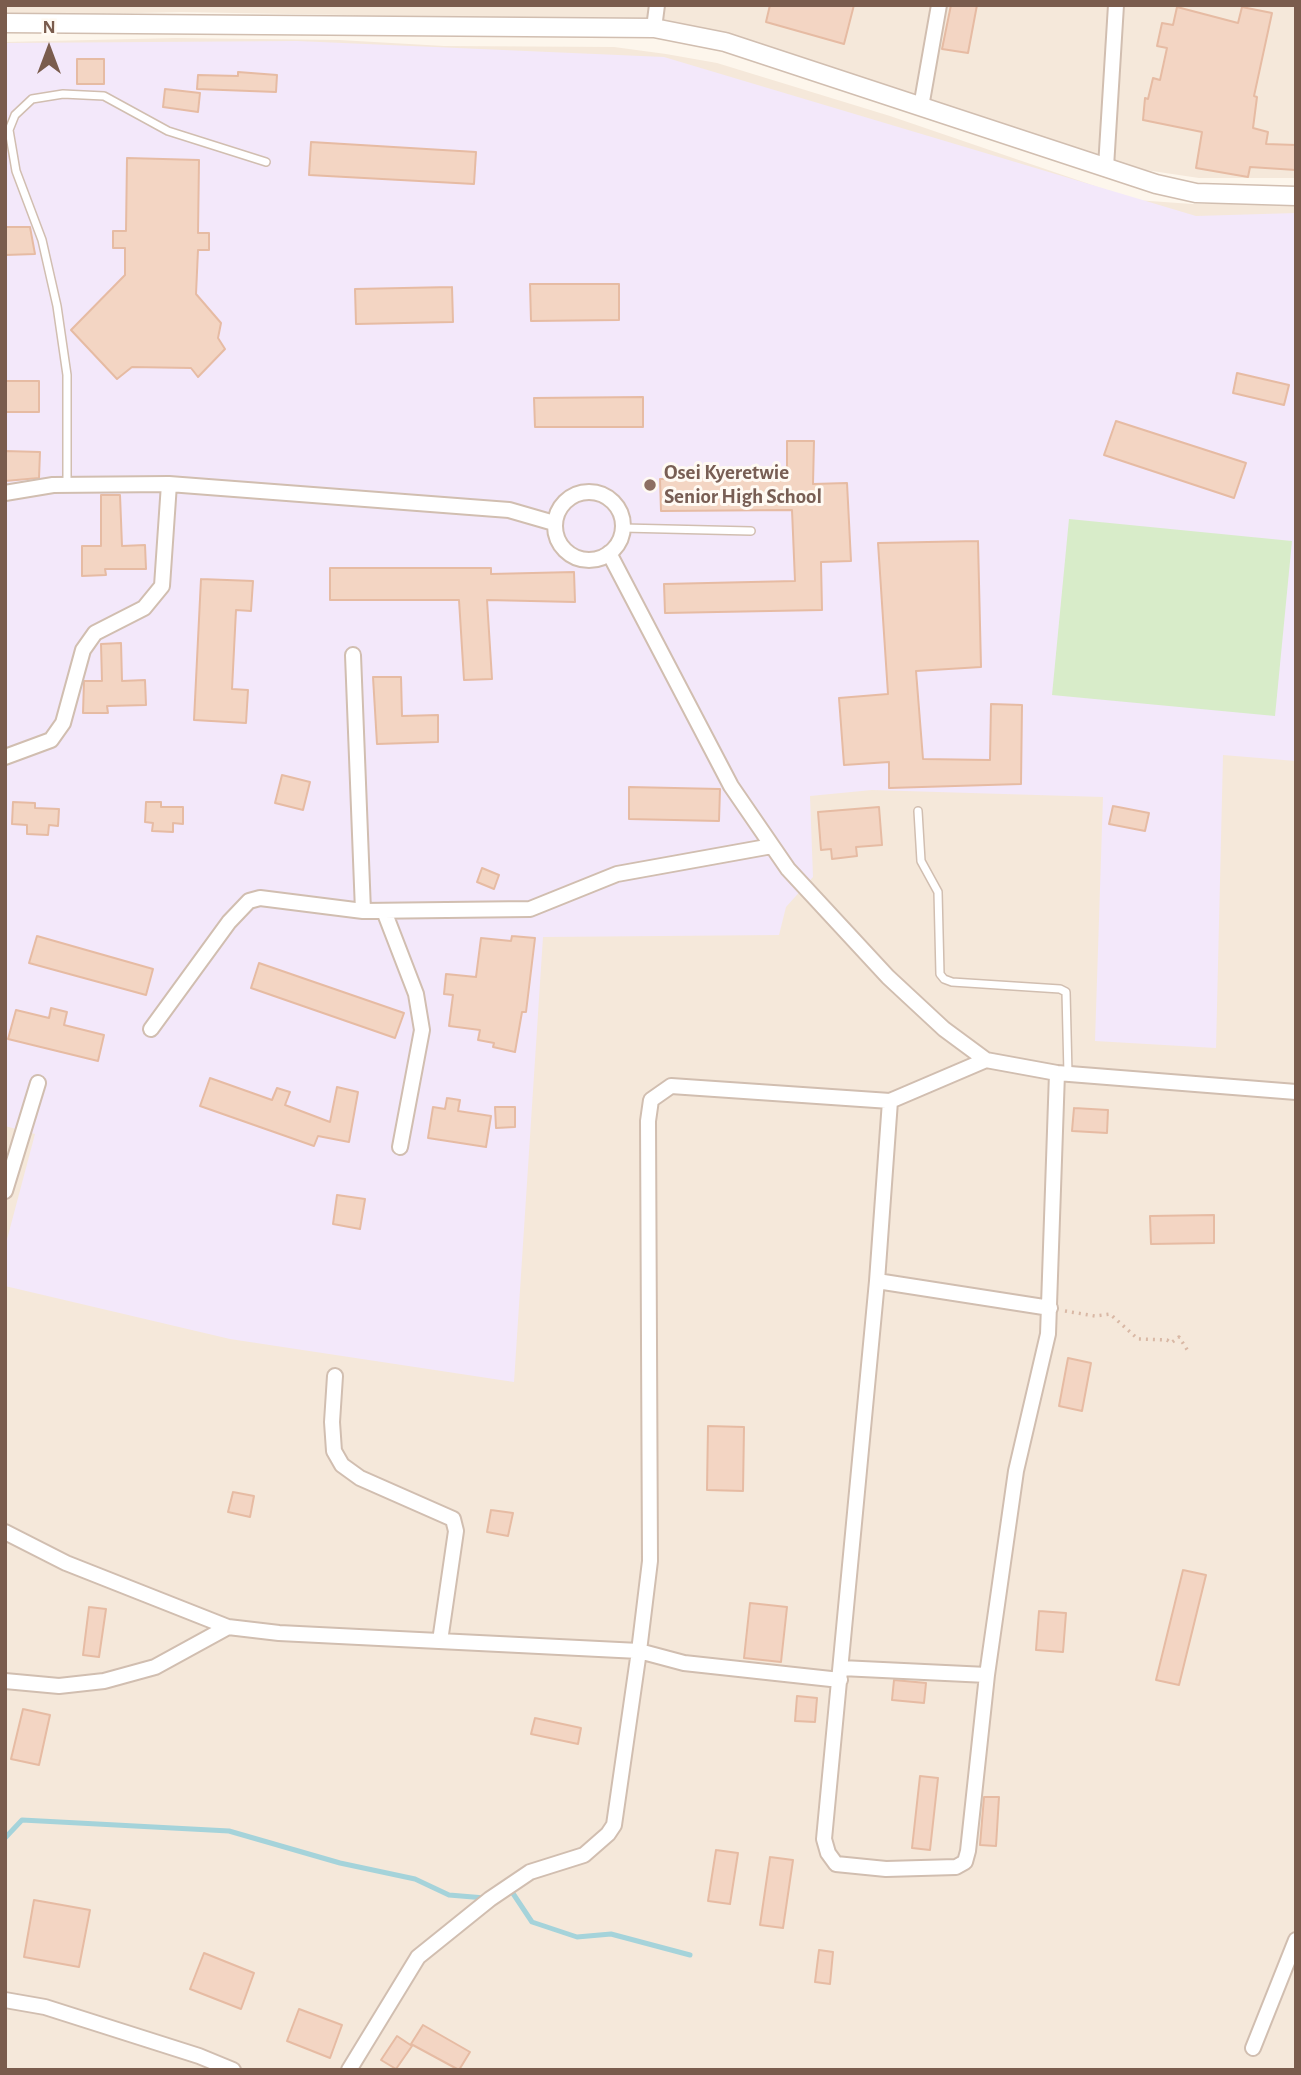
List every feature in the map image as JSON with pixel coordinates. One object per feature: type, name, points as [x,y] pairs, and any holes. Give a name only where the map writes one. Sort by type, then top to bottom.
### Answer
[{"type":"street","points":[[654,27],[657,5]]},
{"type":"street","points":[[921,107],[939,5]]},
{"type":"street","points":[[1106,167],[1116,5]]},
{"type":"street","points":[[5,23],[654,27],[725,42],[1106,167],[1196,193],[1296,196]]},
{"type":"street","points":[[5,757],[51,740],[64,723],[83,650],[95,633],[144,608],[162,586],[169,484]]},
{"type":"street","points":[[5,493],[67,485],[169,484],[509,510],[554,523]]},
{"type":"street","points":[[596,492],[606,496],[619,509],[623,528],[616,546],[609,553],[591,560],[572,556],[558,542],[554,523],[561,505],[568,498],[596,492]]},
{"type":"street","points":[[609,553],[731,786],[788,869],[888,977],[944,1029],[986,1060],[1062,1074],[1296,1092]]},
{"type":"street","points":[[353,655],[363,911]]},
{"type":"street","points":[[151,1029],[229,922],[249,901],[260,898],[363,911],[530,909],[617,874],[772,846]]},
{"type":"street","points":[[384,911],[416,994],[422,1030],[400,1147]]},
{"type":"street","points":[[349,2070],[418,1956],[490,1899],[530,1872],[584,1855],[608,1835],[614,1825],[650,1561],[648,1121],[651,1100],[671,1087],[890,1101],[986,1060]]},
{"type":"street","points":[[890,1101],[877,1281],[824,1839],[828,1853],[836,1864],[844,1866],[886,1869],[956,1867],[965,1862],[968,1851],[987,1675],[1016,1471],[1053,1309],[1062,1074]]},
{"type":"street","points":[[5,1191],[38,1083]]},
{"type":"street","points":[[877,1281],[1053,1309]]},
{"type":"street","points":[[335,1376],[331,1422],[334,1451],[342,1465],[360,1478],[453,1519],[456,1531],[440,1640]]},
{"type":"street","points":[[5,1532],[66,1563],[228,1627],[279,1633],[639,1651],[684,1663],[840,1674],[987,1675]]},
{"type":"street","points":[[5,1681],[59,1686],[104,1681],[155,1667],[228,1627]]},
{"type":"street","points":[[1253,2048],[1296,1940]]},
{"type":"street","points":[[5,2000],[46,2007],[199,2056],[233,2070]]},
{"type":"lane","points":[[67,485],[67,375],[42,240],[16,171],[9,130],[15,115],[32,99],[64,94],[104,96],[167,131],[266,162]]},
{"type":"lane","points":[[623,528],[751,531]]},
{"type":"lane","points":[[918,811],[921,861],[938,892],[940,974],[952,982],[1060,989],[1066,992],[1062,1074]]},
{"type":"path","points":[[1053,1309],[1095,1316],[1110,1314],[1138,1339],[1167,1340],[1171,1343],[1179,1338],[1188,1351]]},
{"type":"shaded area","points":[[5,5],[1296,5],[1296,178],[1199,178],[1132,168],[904,91],[729,38],[450,25],[344,15],[181,12],[5,16]]},
{"type":"shaded area","points":[[176,38],[339,40],[444,46],[614,47],[666,54],[717,63],[890,116],[1136,200],[1192,204],[1296,204],[1296,2070],[5,2070],[5,42]]},
{"type":"shaded area","name":"Osei Kyeretwie Senior High School","points":[[297,41],[664,57],[1196,216],[1296,213],[1296,761],[1223,755],[1216,1048],[1095,1041],[1103,797],[872,790],[810,796],[813,877],[786,907],[779,935],[543,937],[514,1382],[230,1339],[5,1286],[5,1247],[35,1134],[5,1126],[5,43]]},
{"type":"green space","points":[[1069,519],[1292,541],[1275,716],[1052,695]]},
{"type":"building","points":[[770,5],[854,5],[844,44],[766,22]]},
{"type":"building","points":[[951,5],[977,5],[968,53],[942,49]]},
{"type":"building","points":[[1177,7],[1238,23],[1242,7],[1272,13],[1254,96],[1257,97],[1253,128],[1268,132],[1266,144],[1296,145],[1296,170],[1250,167],[1248,177],[1196,168],[1202,132],[1143,120],[1145,98],[1148,99],[1153,78],[1160,80],[1167,48],[1157,46],[1162,23],[1173,25]]},
{"type":"building","points":[[77,59],[104,59],[104,84],[77,84]]},
{"type":"building","points":[[238,72],[277,75],[276,92],[197,89],[198,75],[238,76]]},
{"type":"building","points":[[165,89],[200,93],[198,112],[163,107]]},
{"type":"building","points":[[311,142],[476,152],[474,184],[309,175]]},
{"type":"building","points":[[127,158],[199,160],[198,233],[209,233],[209,250],[198,250],[196,294],[221,323],[218,338],[225,349],[198,377],[191,368],[132,367],[117,379],[71,330],[125,275],[125,248],[113,248],[113,231],[126,231]]},
{"type":"building","points":[[5,227],[30,227],[35,254],[5,255]]},
{"type":"building","points":[[530,284],[619,284],[619,320],[531,321]]},
{"type":"building","points":[[452,287],[453,322],[356,324],[355,289]]},
{"type":"building","points":[[1237,373],[1289,385],[1284,405],[1233,393]]},
{"type":"building","points":[[5,381],[39,381],[39,412],[5,412]]},
{"type":"building","points":[[643,397],[643,427],[535,427],[534,398]]},
{"type":"building","points":[[1116,421],[1246,463],[1234,498],[1104,455]]},
{"type":"building","points":[[787,441],[814,441],[813,484],[847,483],[851,561],[821,562],[822,610],[665,613],[664,584],[795,581],[792,510],[661,511],[660,479],[787,478]]},
{"type":"building","points":[[5,451],[40,452],[39,478],[5,481]]},
{"type":"building","points":[[101,495],[120,495],[122,546],[145,545],[146,569],[105,569],[106,575],[82,576],[82,546],[101,546]]},
{"type":"building","points":[[978,541],[981,667],[916,671],[923,759],[990,760],[991,704],[1022,705],[1021,784],[889,788],[889,762],[844,765],[839,698],[888,694],[878,543]]},
{"type":"building","points":[[330,568],[491,568],[491,574],[574,572],[575,602],[487,600],[492,679],[464,680],[459,600],[330,600]]},
{"type":"building","points":[[201,579],[253,581],[251,611],[236,610],[232,689],[248,690],[246,723],[194,720]]},
{"type":"building","points":[[121,643],[122,681],[145,680],[146,705],[107,706],[108,713],[83,713],[84,681],[102,681],[101,644]]},
{"type":"building","points":[[373,677],[401,677],[402,716],[438,715],[438,742],[377,744]]},
{"type":"building","points":[[282,775],[310,782],[303,810],[275,803]]},
{"type":"building","points":[[629,787],[720,789],[719,821],[629,819]]},
{"type":"building","points":[[13,802],[35,803],[35,808],[59,809],[58,826],[49,825],[48,835],[27,834],[27,825],[12,824]]},
{"type":"building","points":[[146,802],[161,802],[161,807],[183,807],[183,824],[173,823],[173,832],[152,831],[153,823],[145,822]]},
{"type":"building","points":[[1113,806],[1149,813],[1145,831],[1109,824]]},
{"type":"building","points":[[879,807],[882,845],[856,847],[857,856],[832,859],[831,849],[821,850],[818,812]]},
{"type":"building","points":[[482,868],[499,875],[494,889],[477,882]]},
{"type":"building","points":[[37,936],[153,969],[146,995],[29,963]]},
{"type":"building","points":[[512,936],[535,938],[526,1012],[522,1012],[515,1052],[478,1040],[480,1030],[449,1026],[453,995],[444,994],[446,974],[476,977],[481,938],[511,941]]},
{"type":"building","points":[[259,963],[404,1013],[395,1038],[251,988]]},
{"type":"building","points":[[51,1008],[67,1012],[64,1025],[104,1035],[98,1061],[8,1039],[16,1010],[49,1018]]},
{"type":"building","points":[[210,1078],[272,1100],[277,1088],[290,1092],[285,1105],[330,1122],[337,1087],[358,1092],[349,1142],[318,1136],[314,1146],[200,1106]]},
{"type":"building","points":[[447,1098],[460,1100],[458,1111],[491,1116],[486,1147],[428,1138],[433,1107],[445,1109]]},
{"type":"building","points":[[495,1107],[515,1107],[515,1127],[496,1128]]},
{"type":"building","points":[[1074,1108],[1108,1110],[1107,1133],[1072,1131]]},
{"type":"building","points":[[337,1195],[365,1199],[360,1229],[333,1224]]},
{"type":"building","points":[[1214,1215],[1214,1243],[1151,1244],[1150,1216]]},
{"type":"building","points":[[1068,1358],[1091,1363],[1082,1411],[1059,1406]]},
{"type":"building","points":[[708,1426],[744,1427],[743,1491],[707,1490]]},
{"type":"building","points":[[233,1492],[254,1496],[250,1517],[228,1512]]},
{"type":"building","points":[[491,1510],[513,1513],[508,1536],[487,1532]]},
{"type":"building","points":[[1183,1570],[1206,1575],[1179,1685],[1156,1680]]},
{"type":"building","points":[[750,1603],[787,1607],[781,1662],[744,1658]]},
{"type":"building","points":[[89,1607],[106,1609],[99,1657],[83,1655]]},
{"type":"building","points":[[1039,1611],[1066,1613],[1063,1652],[1036,1650]]},
{"type":"building","points":[[894,1680],[926,1683],[924,1703],[892,1700]]},
{"type":"building","points":[[797,1696],[817,1698],[815,1722],[795,1721]]},
{"type":"building","points":[[23,1709],[50,1715],[39,1765],[11,1759]]},
{"type":"building","points":[[535,1718],[581,1728],[578,1744],[531,1734]]},
{"type":"building","points":[[920,1776],[938,1778],[930,1850],[912,1848]]},
{"type":"building","points":[[984,1797],[999,1797],[996,1846],[980,1845]]},
{"type":"building","points":[[716,1850],[738,1853],[730,1904],[708,1901]]},
{"type":"building","points":[[770,1857],[793,1860],[783,1928],[760,1925]]},
{"type":"building","points":[[34,1900],[90,1910],[79,1967],[24,1957]]},
{"type":"building","points":[[819,1950],[833,1952],[830,1984],[815,1982]]},
{"type":"building","points":[[204,1953],[254,1973],[241,2009],[190,1989]]},
{"type":"building","points":[[299,2009],[342,2025],[330,2058],[287,2041]]},
{"type":"building","points":[[423,2025],[470,2052],[459,2070],[411,2044]]},
{"type":"building","points":[[397,2036],[412,2046],[396,2069],[381,2060]]},
{"type":"waterway","points":[[5,1838],[22,1820],[229,1831],[340,1863],[415,1879],[449,1895],[485,1898]]},
{"type":"waterway","points":[[510,1889],[532,1922],[577,1937],[611,1934],[690,1955]]},
{"type":"place","name":"Osei Kyeretwie Senior High School","points":[[650,485]]}]
